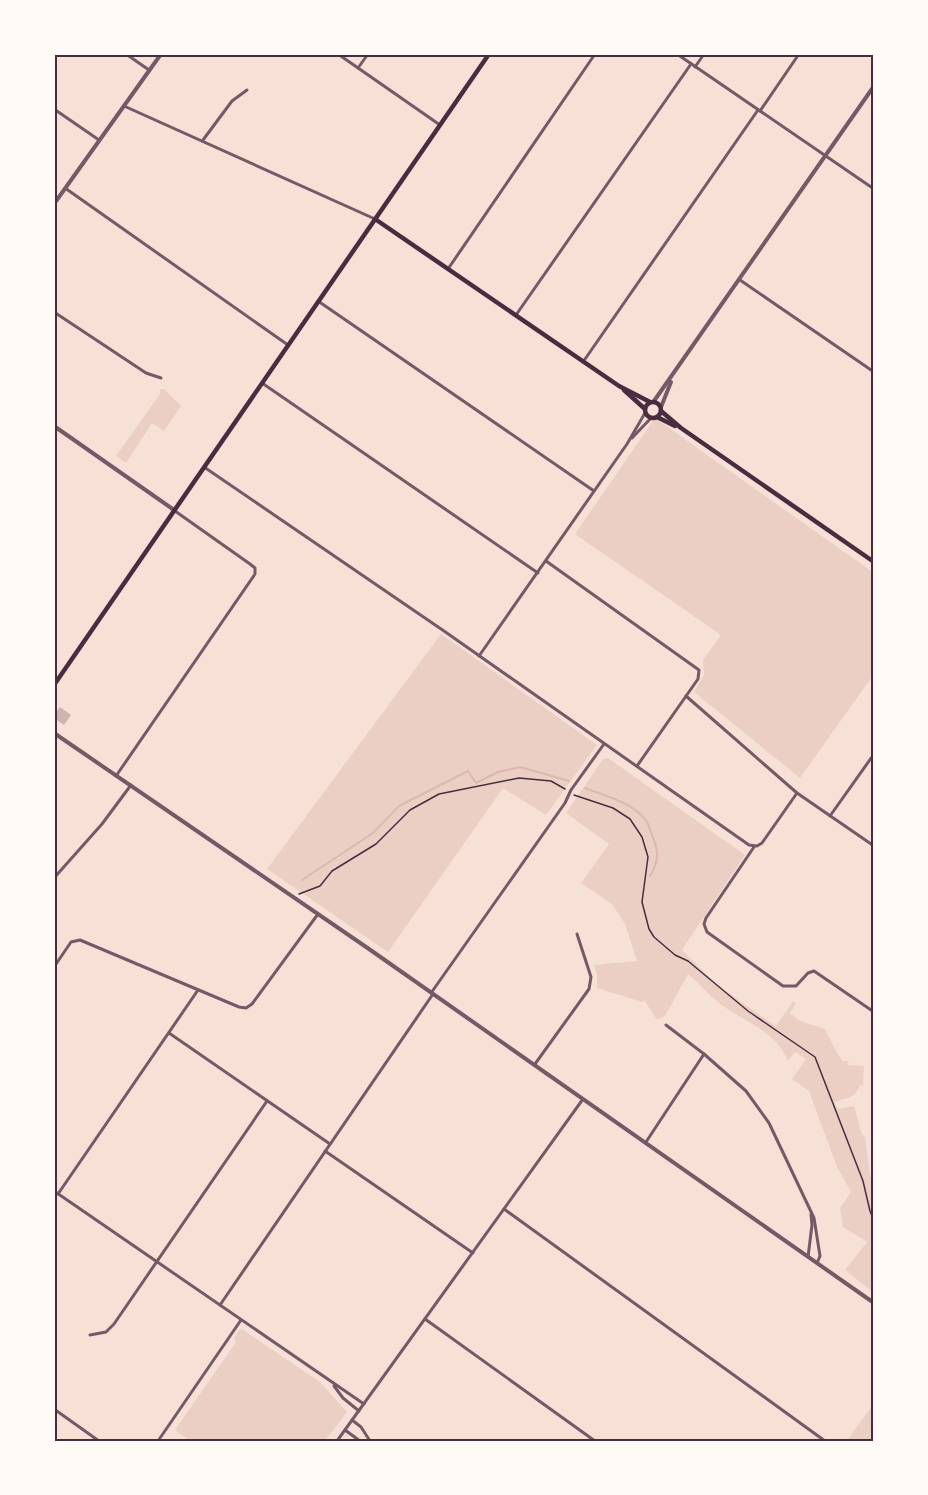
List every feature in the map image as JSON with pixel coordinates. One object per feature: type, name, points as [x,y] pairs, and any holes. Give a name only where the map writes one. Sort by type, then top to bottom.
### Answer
[{"type":"main road","points":[[54,685],[489,54]]},
{"type":"main road","points":[[375,219],[619,386],[652,402],[681,429],[874,562]]},
{"type":"main road","points":[[619,386],[654,418],[681,429]]},
{"type":"main road","points":[[645,411],[652,402]]},
{"type":"main road","points":[[654,418],[661,409]]},
{"type":"street","points":[[126,54],[149,70]]},
{"type":"street","points":[[54,204],[161,54]]},
{"type":"street","points":[[338,54],[440,125]]},
{"type":"street","points":[[358,68],[368,54]]},
{"type":"street","points":[[448,269],[595,54]]},
{"type":"street","points":[[677,54],[874,189]]},
{"type":"street","points":[[695,67],[704,54]]},
{"type":"street","points":[[583,362],[799,54]]},
{"type":"street","points":[[516,315],[691,64]]},
{"type":"street","points":[[652,402],[675,373],[874,86]]},
{"type":"street","points":[[203,140],[231,101],[247,90]]},
{"type":"street","points":[[124,106],[375,219]]},
{"type":"street","points":[[54,109],[99,140]]},
{"type":"street","points":[[65,188],[288,345]]},
{"type":"street","points":[[740,280],[874,372]]},
{"type":"street","points":[[318,301],[594,491]]},
{"type":"street","points":[[54,312],[146,373],[161,378]]},
{"type":"street","points":[[661,409],[675,373]]},
{"type":"street","points":[[262,383],[538,573]]},
{"type":"street","points":[[479,656],[627,444],[645,411]]},
{"type":"street","points":[[627,444],[654,418]]},
{"type":"street","points":[[54,426],[255,568],[255,574],[117,776]]},
{"type":"street","points":[[204,467],[754,847]]},
{"type":"street","points":[[546,561],[699,670],[700,675],[637,766]]},
{"type":"street","points":[[686,695],[797,793],[874,846]]},
{"type":"street","points":[[54,733],[319,914],[874,1303]]},
{"type":"street","points":[[220,1305],[604,744]]},
{"type":"street","points":[[830,816],[874,754]]},
{"type":"street","points":[[54,878],[102,824],[131,785]]},
{"type":"street","points":[[797,793],[766,839],[759,846],[754,847],[706,918],[704,924],[706,932],[783,986],[796,986],[808,973],[814,971],[874,1012]]},
{"type":"street","points":[[54,967],[69,944],[78,940],[239,1007],[249,1006],[319,914]]},
{"type":"street","points":[[535,1065],[588,988],[591,977],[577,934]]},
{"type":"street","points":[[198,990],[56,1192],[333,1385],[364,1404]]},
{"type":"street","points":[[666,1025],[704,1054],[746,1091],[769,1122],[816,1222],[820,1256],[817,1263]]},
{"type":"street","points":[[169,1033],[330,1144]]},
{"type":"street","points":[[646,1142],[704,1054]]},
{"type":"street","points":[[337,1441],[584,1099]]},
{"type":"street","points":[[90,1335],[103,1333],[109,1329],[267,1101]]},
{"type":"street","points":[[325,1151],[473,1252]]},
{"type":"street","points":[[504,1209],[825,1441]]},
{"type":"street","points":[[808,1257],[812,1225],[810,1212]]},
{"type":"street","points":[[425,1319],[595,1441]]},
{"type":"street","points":[[158,1441],[241,1320]]},
{"type":"street","points":[[333,1385],[343,1398],[359,1411]]},
{"type":"street","points":[[54,1409],[99,1441]]},
{"type":"street","points":[[352,1420],[361,1427],[370,1441]]},
{"type":"street","points":[[345,1430],[360,1441]]},
{"type":"path","points":[[299,894],[320,885],[332,871],[376,844],[411,810],[439,794],[519,778],[551,781],[580,798],[594,800],[613,808],[630,819],[642,837],[648,856],[642,902],[649,929],[654,937],[675,955],[688,961],[740,1005],[815,1057],[863,1181],[874,1221]]},
{"type":"shaded area","points":[[160,389],[164,389],[181,406],[164,431],[152,423],[126,463],[116,456],[160,394]]},
{"type":"shaded area","points":[[655,418],[874,573],[874,674],[800,778],[694,692],[704,675],[703,660],[721,635],[575,534]]},
{"type":"shaded area","points":[[441,634],[597,745],[546,815],[503,788],[388,952],[267,869]]},
{"type":"shaded area","points":[[608,758],[745,855],[682,950],[718,986],[776,1026],[793,1001],[796,1003],[790,1013],[800,1021],[825,1029],[838,1055],[843,1061],[849,1061],[847,1065],[864,1066],[863,1086],[860,1085],[856,1093],[850,1097],[835,1102],[837,1109],[854,1106],[861,1132],[865,1138],[870,1175],[874,1178],[874,1293],[845,1270],[867,1242],[843,1227],[840,1208],[851,1192],[837,1167],[809,1091],[792,1079],[806,1059],[795,1052],[788,1061],[782,1050],[767,1034],[719,1003],[688,974],[665,1016],[657,1020],[644,1000],[642,1002],[597,988],[594,965],[637,961],[625,924],[612,904],[581,883],[609,844],[566,813],[603,759]]},
{"type":"shaded area","points":[[242,1329],[320,1382],[347,1412],[325,1441],[190,1441],[175,1430],[236,1342],[234,1338]]},
{"type":"shaded area","points":[[874,1403],[874,1441],[840,1441],[849,1438]]},
{"type":"building","points":[[60,707],[71,715],[64,725],[54,718],[55,709],[57,711]]},
{"type":"waterway","points":[[302,880],[373,833],[399,806],[468,771],[476,783],[498,772],[520,767],[569,781]]},
{"type":"waterway","points":[[585,788],[627,805],[642,815],[656,845],[656,863],[650,876]]}]
